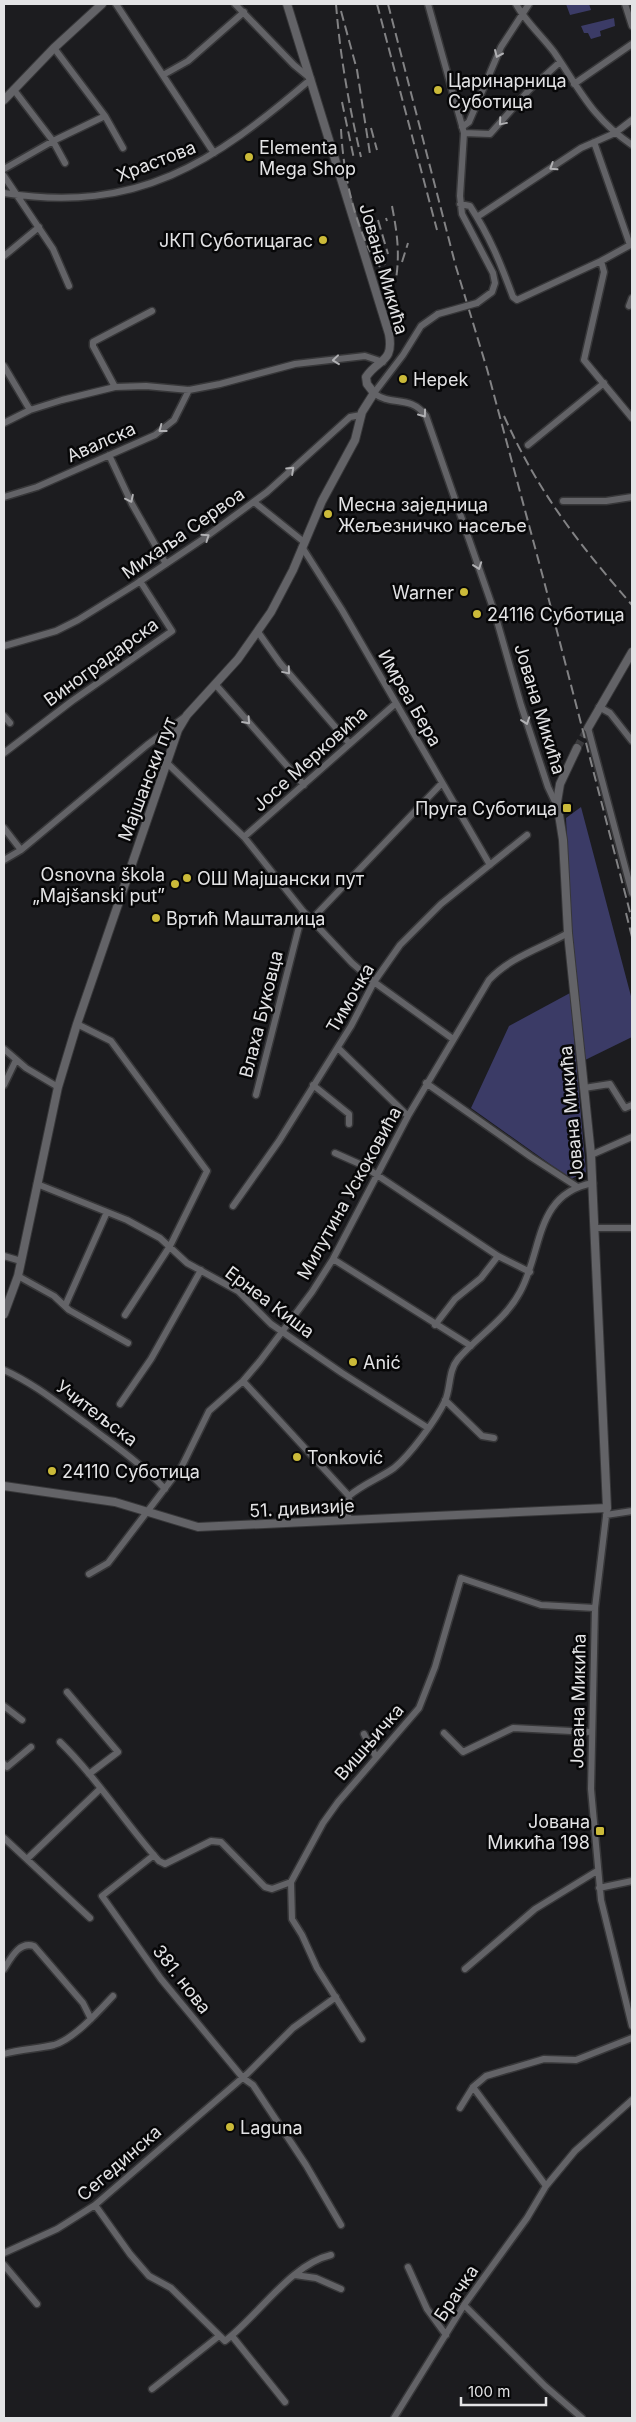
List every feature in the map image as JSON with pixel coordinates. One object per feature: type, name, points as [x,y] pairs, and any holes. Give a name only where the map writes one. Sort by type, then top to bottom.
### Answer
[{"type":"street","points":[[4,100],[54,48],[102,4]]},
{"type":"street","points":[[116,4],[214,153]]},
{"type":"street","points":[[235,4],[294,65],[311,79]]},
{"type":"street","name":"Јована Микића","points":[[287,4],[389,334],[390,351],[383,362],[366,377],[367,384],[380,397],[413,403],[426,416],[442,468],[496,614],[520,705],[548,787],[558,809],[563,840],[568,933],[593,1183],[606,1511],[595,1608],[591,1789],[599,1888],[632,2026]]},
{"type":"street","points":[[428,4],[463,130],[460,204],[470,206],[477,217],[498,256],[514,299],[520,300],[631,245],[594,142]]},
{"type":"street","points":[[516,4],[560,62],[595,114],[615,133],[632,145]]},
{"type":"street","points":[[463,130],[469,122],[501,47],[529,4]]},
{"type":"street","points":[[625,4],[632,26]]},
{"type":"street","points":[[163,75],[188,61],[243,12]]},
{"type":"street","points":[[574,84],[632,44]]},
{"type":"street","points":[[54,48],[105,116],[123,148]]},
{"type":"street","points":[[463,130],[490,134],[528,90],[560,62]]},
{"type":"street","name":"Храстова","points":[[4,193],[60,199],[113,194],[166,178],[200,163],[259,122],[311,79]]},
{"type":"street","points":[[14,90],[53,141],[65,163]]},
{"type":"street","points":[[4,169],[53,141],[105,116]]},
{"type":"street","points":[[477,217],[594,142],[615,133],[632,120]]},
{"type":"street","points":[[4,176],[60,261],[69,286]]},
{"type":"street","name":"Мајшански пут","points":[[4,1314],[18,1276],[58,1087],[77,1024],[178,730],[187,715],[258,632],[283,590],[322,501],[354,440],[360,415],[403,355],[421,326],[438,314],[477,303],[492,292],[494,278],[467,225],[460,204]]},
{"type":"street","points":[[4,256],[39,227]]},
{"type":"street","points":[[602,261],[604,272],[584,360],[632,418]]},
{"type":"street","points":[[629,306],[632,298]]},
{"type":"street","points":[[115,387],[93,342],[152,311]]},
{"type":"street","points":[[4,423],[30,410],[80,394],[115,387],[146,386],[189,390],[220,384],[295,364],[365,356],[378,358],[383,362]]},
{"type":"street","points":[[4,366],[30,410]]},
{"type":"street","points":[[528,445],[604,383]]},
{"type":"street","name":"Авалска","points":[[5,495],[37,488],[166,428],[174,420],[189,390]]},
{"type":"street","name":"Михаља Сервоа","points":[[4,646],[64,627],[106,604],[254,502],[350,418],[360,415]]},
{"type":"street","points":[[109,455],[132,504],[166,564]]},
{"type":"street","points":[[563,501],[606,501],[632,497]]},
{"type":"street","name":"Имреа Бера","points":[[254,502],[303,544],[490,865]]},
{"type":"street","name":"Виноградарска","points":[[4,754],[72,701],[172,631],[140,581]]},
{"type":"street","points":[[258,632],[280,663],[349,743]]},
{"type":"street","points":[[632,652],[599,706],[588,728],[632,893]]},
{"type":"street","points":[[215,684],[304,785]]},
{"type":"street","name":"Јосе Мерковића","points":[[244,837],[395,704]]},
{"type":"street","points":[[599,706],[610,713],[632,741]]},
{"type":"street","points":[[4,860],[22,850],[147,745],[187,715]]},
{"type":"street","points":[[4,716],[10,723]]},
{"type":"street","points":[[558,809],[557,797],[560,784],[577,748]]},
{"type":"street","points":[[166,762],[244,837],[303,911],[337,948],[374,982],[453,1040]]},
{"type":"street","points":[[311,920],[442,783]]},
{"type":"street","points":[[548,787],[560,784]]},
{"type":"street","points":[[4,828],[22,850]]},
{"type":"street","name":"Тимочка","points":[[233,1206],[279,1141],[338,1048],[374,982],[416,927],[441,904],[527,835]]},
{"type":"street","name":"Влаха Буковца","points":[[256,1096],[303,911]]},
{"type":"street","name":"Милутина Ускоковића","points":[[89,1574],[108,1563],[182,1466],[210,1410],[243,1381],[284,1332],[333,1259],[426,1083],[489,980],[499,969],[568,933]]},
{"type":"street","points":[[77,1024],[111,1041],[207,1171],[170,1246],[125,1315]]},
{"type":"street","points":[[338,1048],[408,1116]]},
{"type":"street","points":[[4,1049],[44,1080],[58,1087]]},
{"type":"street","points":[[4,1085],[16,1060]]},
{"type":"street","points":[[426,1083],[531,1157],[576,1186]]},
{"type":"street","points":[[584,1088],[610,1084],[625,1108],[632,1105]]},
{"type":"street","points":[[313,1085],[349,1114],[349,1124]]},
{"type":"street","points":[[591,1155],[632,1137]]},
{"type":"street","points":[[335,1153],[362,1165],[498,1256],[530,1272]]},
{"type":"street","points":[[349,1496],[393,1468],[428,1428],[446,1400],[453,1366],[505,1314],[520,1292],[530,1272],[546,1216],[562,1197],[576,1186],[593,1183]]},
{"type":"street","name":"Ернеа Киша","points":[[36,1184],[145,1228],[170,1246],[179,1257],[238,1291],[271,1324],[342,1373],[428,1428]]},
{"type":"street","points":[[65,1306],[108,1212]]},
{"type":"street","points":[[595,1228],[632,1228]]},
{"type":"street","points":[[4,1256],[21,1261]]},
{"type":"street","points":[[435,1325],[454,1299],[481,1278],[498,1256]]},
{"type":"street","points":[[333,1259],[471,1346]]},
{"type":"street","points":[[120,1404],[151,1359],[201,1270]]},
{"type":"street","points":[[18,1276],[54,1296],[65,1306],[128,1343]]},
{"type":"street","name":"Учитељска","points":[[4,1370],[39,1389],[60,1404],[146,1468],[165,1489]]},
{"type":"street","points":[[243,1381],[349,1496],[348,1520]]},
{"type":"street","points":[[446,1400],[482,1436],[494,1438]]},
{"type":"street","name":"51. дивизије","points":[[4,1486],[82,1496],[147,1510],[177,1522],[198,1527],[606,1511]]},
{"type":"street","points":[[606,1511],[632,1511]]},
{"type":"street","name":"Вишњичка","points":[[291,1882],[323,1823],[376,1757],[419,1708],[429,1687],[461,1578],[541,1606],[595,1608]]},
{"type":"street","points":[[67,1692],[118,1752],[88,1774]]},
{"type":"street","points":[[4,1706],[22,1720]]},
{"type":"street","points":[[444,1733],[463,1752],[513,1728],[591,1732]]},
{"type":"street","points":[[364,1734],[376,1757]]},
{"type":"street","points":[[60,1742],[154,1855],[165,1864],[211,1841],[220,1842],[265,1887],[272,1889],[291,1882],[292,1919],[302,1935],[317,1968],[362,2039]]},
{"type":"street","points":[[4,1764],[7,1767],[31,1747]]},
{"type":"street","points":[[27,1859],[100,1789]]},
{"type":"street","points":[[4,1838],[90,1918]]},
{"type":"street","name":"381. нова","points":[[154,1855],[102,1896],[161,1979],[243,2078]]},
{"type":"street","points":[[465,1969],[535,1909],[597,1871]]},
{"type":"street","points":[[599,1888],[632,1881]]},
{"type":"street","points":[[4,1969],[21,1947],[27,1944],[34,1946],[83,2003],[91,2019]]},
{"type":"street","points":[[4,2054],[57,2044],[91,2019],[113,1996]]},
{"type":"street","name":"Сегединска","points":[[4,2253],[57,2229],[95,2205],[243,2078],[293,2028],[336,1997]]},
{"type":"street","points":[[460,2108],[473,2087],[486,2076],[544,2059],[576,2060],[632,2038]]},
{"type":"street","points":[[243,2078],[253,2085],[306,2165],[341,2225]]},
{"type":"street","points":[[473,2087],[546,2186]]},
{"type":"street","name":"Брачка","points":[[394,2418],[464,2305],[527,2218],[546,2186],[575,2151],[632,2100]]},
{"type":"street","points":[[95,2205],[130,2254],[149,2276],[171,2288],[226,2342],[296,2275],[317,2258],[331,2255]]},
{"type":"street","points":[[4,2265],[37,2304]]},
{"type":"street","points":[[408,2267],[427,2309],[446,2335]]},
{"type":"street","points":[[296,2275],[316,2278],[341,2289]]},
{"type":"street","points":[[464,2305],[545,2386],[582,2418]]},
{"type":"street","points":[[152,2389],[219,2336]]},
{"type":"street","points":[[232,2336],[285,2402]]},
{"type":"shaded area","points":[[566,4],[589,4],[591,10],[570,15]]},
{"type":"shaded area","points":[[614,18],[615,26],[600,31],[601,36],[591,39],[588,33],[584,33],[581,26]]},
{"type":"shaded area","points":[[581,807],[632,1000],[632,1037],[581,1062],[566,818]]},
{"type":"shaded area","points":[[570,993],[586,1172],[571,1179],[471,1108],[509,1026]]},
{"type":"tunnel","points":[[577,748],[588,728]]},
{"type":"railway","points":[[336,4],[346,81],[361,157]]},
{"type":"railway","points":[[377,4],[437,230]]},
{"type":"railway","points":[[388,4],[456,267],[487,369],[544,581],[632,920]]},
{"type":"railway","points":[[341,11],[357,70],[370,154]]},
{"type":"railway","points":[[342,102],[354,159]]},
{"type":"railway","points":[[371,128],[377,150]]},
{"type":"railway","points":[[341,129],[346,173],[356,217],[369,250],[390,281]]},
{"type":"railway","points":[[392,206],[398,260],[396,279]]},
{"type":"railway","points":[[378,220],[388,254]]},
{"type":"railway","points":[[371,222],[385,265]]},
{"type":"railway","points":[[402,262],[408,243]]},
{"type":"railway","points":[[504,416],[531,469],[560,516],[632,605]]},
{"type":"railway","points":[[626,913],[632,937]]},
{"type":"place","name":"Царинарница Суботица","points":[[438,90]]},
{"type":"place","name":"Elementa Mega Shop","points":[[249,157]]},
{"type":"place","name":"ЈКП Суботицагас","points":[[323,240]]},
{"type":"place","name":"Hepek","points":[[403,379]]},
{"type":"place","name":"Месна заједница Жељезничко насеље","points":[[328,514]]},
{"type":"place","name":"Warner","points":[[464,592]]},
{"type":"place","name":"24116 Суботица","points":[[477,614]]},
{"type":"place","name":"Пруга Суботица","points":[[567,808]]},
{"type":"place","name":"ОШ Мајшански пут","points":[[187,878]]},
{"type":"place","name":"Osnovna škola „Majšanski put”","points":[[175,884]]},
{"type":"place","name":"Вртић Машталица","points":[[156,918]]},
{"type":"place","name":"Anić","points":[[353,1362]]},
{"type":"place","name":"Tonković","points":[[297,1457]]},
{"type":"place","name":"24110 Суботица","points":[[52,1471]]},
{"type":"place","name":"Јована Микића 198","points":[[600,1831]]},
{"type":"place","name":"Laguna","points":[[230,2127]]}]
